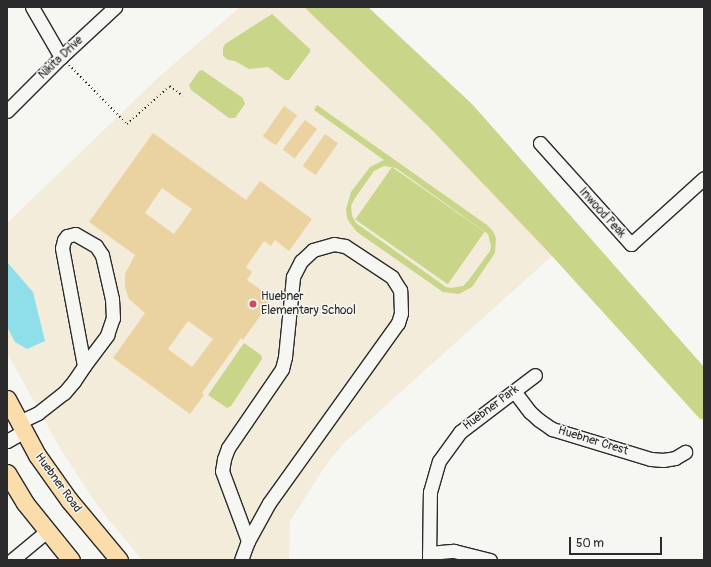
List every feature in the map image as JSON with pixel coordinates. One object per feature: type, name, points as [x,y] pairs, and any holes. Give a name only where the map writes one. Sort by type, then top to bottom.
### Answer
[{"type":"main road","name":"Huebner Road","points":[[14,415],[37,455],[69,500],[119,560]]},
{"type":"main road","points":[[7,473],[26,503],[71,560]]},
{"type":"street","points":[[32,7],[61,57]]},
{"type":"street","name":"Nikita Drive","points":[[7,111],[61,57],[115,7]]},
{"type":"street","name":"Inwood Peak","points":[[540,143],[631,244],[704,178]]},
{"type":"street","points":[[7,441],[14,415],[38,413],[53,403],[64,393],[107,335],[113,318],[112,299],[102,255],[96,246],[75,234],[67,236],[64,240],[62,248],[84,366]]},
{"type":"street","points":[[241,560],[248,542],[269,503],[398,323],[401,313],[400,290],[392,277],[345,246],[334,244],[313,250],[301,261],[293,277],[285,357],[282,369],[228,448],[224,458],[222,471],[248,542]]},
{"type":"street","name":"Huebner Park","points":[[429,556],[430,492],[439,461],[460,432],[535,375]]},
{"type":"street","name":"Huebner Crest","points":[[514,391],[530,412],[552,429],[651,459],[663,460],[675,458],[685,452]]},
{"type":"street","points":[[12,560],[47,531]]},
{"type":"street","points":[[429,556],[454,551],[490,560]]},
{"type":"path","points":[[61,57],[127,124],[170,86],[183,96]]},
{"type":"shaded area","name":"Huebner Elementary School","points":[[240,7],[304,7],[429,127],[552,256],[343,444],[328,462],[290,521],[289,560],[142,560],[97,505],[61,450],[7,353],[7,223],[161,75]]},
{"type":"green space","points":[[304,7],[368,7],[472,104],[704,367],[704,419],[700,419],[552,256],[429,127]]},
{"type":"green space","points":[[272,14],[310,49],[310,52],[289,80],[285,80],[268,67],[249,69],[235,61],[228,60],[223,56],[223,48],[225,44]]},
{"type":"green space","points":[[202,70],[243,98],[245,104],[235,118],[229,118],[191,90],[189,85],[199,71]]},
{"type":"green space","points":[[317,105],[487,225],[493,231],[496,238],[495,253],[472,287],[459,294],[443,292],[357,232],[347,218],[346,209],[351,192],[370,167],[384,160],[314,110]],"holes":[[[384,166],[396,168],[488,234],[491,246],[490,251],[463,286],[451,288],[446,287],[356,223],[352,216],[351,206],[374,171]]]},
{"type":"green space","points":[[392,167],[485,232],[448,284],[355,219]]},
{"type":"green space","points":[[244,343],[261,355],[262,359],[231,406],[227,408],[208,395]]},
{"type":"water","points":[[7,262],[33,292],[45,341],[27,349],[15,342],[7,327]]},
{"type":"building","points":[[284,106],[297,115],[276,145],[263,136]]},
{"type":"building","points":[[305,120],[317,129],[295,159],[283,150]]},
{"type":"building","points":[[153,133],[246,200],[260,181],[312,219],[289,251],[275,240],[271,246],[264,241],[246,267],[252,272],[247,280],[273,298],[243,340],[241,338],[202,393],[204,395],[190,414],[113,358],[145,313],[129,299],[125,287],[125,274],[135,255],[89,222]],"holes":[[[162,188],[192,209],[174,234],[145,213]],[[188,321],[213,339],[192,367],[168,349]]]},
{"type":"building","points":[[325,134],[338,143],[316,175],[303,166]]},
{"type":"place","name":"Huebner Elementary School","points":[[253,304]]}]
